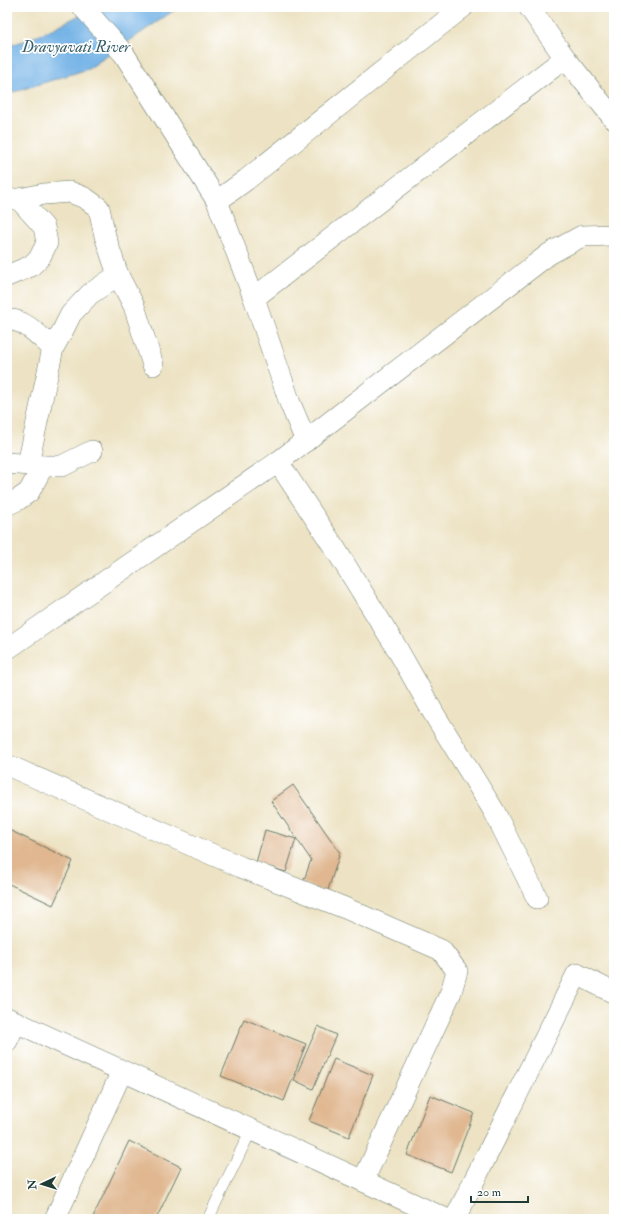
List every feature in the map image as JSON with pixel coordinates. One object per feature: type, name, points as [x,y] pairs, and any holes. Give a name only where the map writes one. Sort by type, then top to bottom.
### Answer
[{"type":"street","points":[[83,7],[124,54],[218,201],[254,298],[290,403],[306,441]]},
{"type":"street","points":[[218,201],[463,7]]},
{"type":"street","points":[[529,7],[565,58],[614,119]]},
{"type":"street","points":[[254,298],[565,58]]},
{"type":"street","points":[[13,199],[70,192],[85,198],[99,208],[118,275],[134,306],[152,365]]},
{"type":"street","points":[[7,276],[30,266],[40,257],[47,243],[44,228],[13,199]]},
{"type":"street","points":[[7,649],[278,462],[548,254],[582,236],[614,235]]},
{"type":"street","points":[[7,506],[29,492],[35,465],[53,348],[71,314],[90,294],[118,275]]},
{"type":"street","points":[[7,320],[22,322],[53,348]]},
{"type":"street","points":[[7,462],[62,466],[92,451]]},
{"type":"street","points":[[278,462],[336,550],[395,645],[434,714],[494,811],[537,898]]},
{"type":"street","points":[[7,765],[241,867],[345,908],[442,950],[456,970],[451,992],[364,1181]]},
{"type":"street","points":[[455,1219],[577,974],[614,993]]},
{"type":"street","points":[[7,1041],[11,1020],[364,1181],[408,1211],[446,1219]]},
{"type":"street","points":[[55,1219],[122,1071]]},
{"type":"lane","points":[[208,1219],[251,1130]]},
{"type":"water","name":"Dravyavati River","points":[[96,7],[179,7],[88,69],[7,94],[7,46],[41,34]]},
{"type":"building","points":[[293,785],[340,853],[327,893],[303,883],[311,860],[271,801]]},
{"type":"building","points":[[7,829],[73,861],[53,905],[7,883]]},
{"type":"building","points":[[265,830],[296,839],[286,872],[256,863]]},
{"type":"building","points":[[244,1019],[306,1044],[284,1101],[221,1076]]},
{"type":"building","points":[[318,1026],[336,1035],[313,1089],[294,1080]]},
{"type":"building","points":[[334,1059],[373,1075],[349,1137],[309,1121]]},
{"type":"building","points":[[430,1095],[474,1113],[451,1172],[407,1155]]},
{"type":"building","points":[[129,1141],[181,1167],[156,1219],[92,1219]]}]
